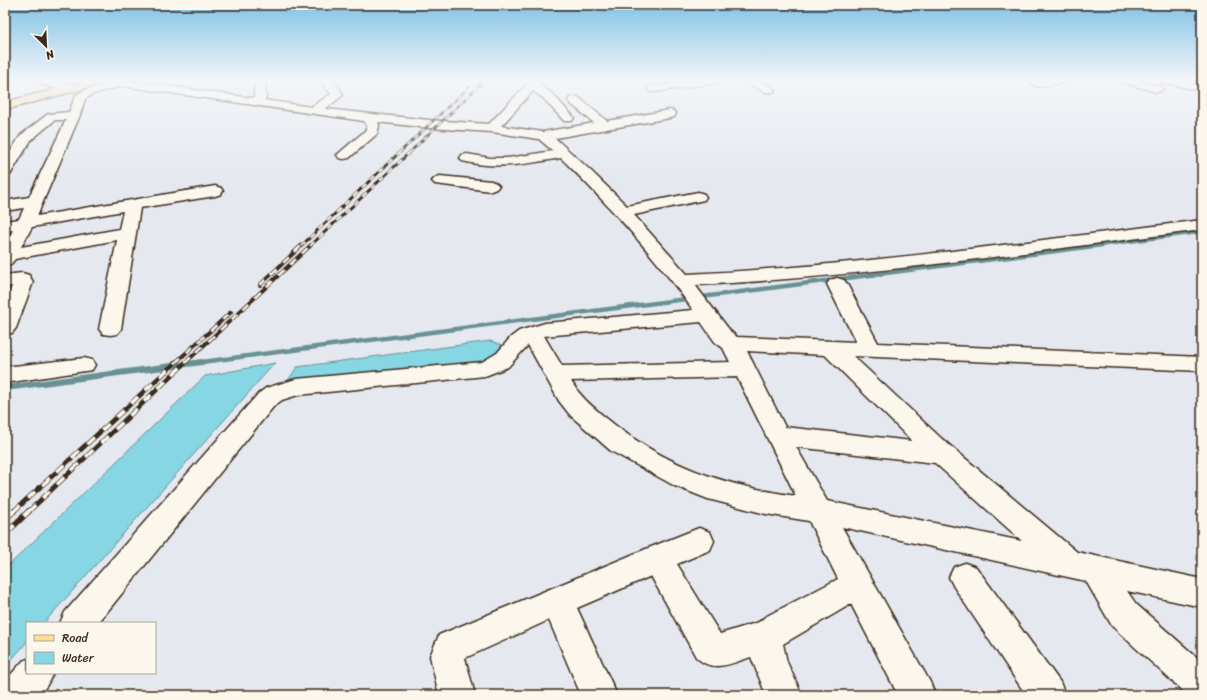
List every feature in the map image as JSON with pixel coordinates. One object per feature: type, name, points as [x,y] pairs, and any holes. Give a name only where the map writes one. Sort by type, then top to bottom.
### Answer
[{"type":"street","points":[[326,113],[369,118],[492,128],[542,136],[670,114]]},
{"type":"street","points":[[492,128],[506,113]]},
{"type":"street","points":[[562,113],[568,118]]},
{"type":"street","points":[[589,113],[604,125]]},
{"type":"street","points":[[5,172],[10,157],[28,135],[52,117],[74,115],[25,223],[6,256]]},
{"type":"street","points":[[344,155],[372,131],[373,126],[369,118]]},
{"type":"street","points":[[542,136],[564,154],[623,212],[694,296],[723,337],[732,344],[776,435],[917,695]]},
{"type":"street","points":[[467,158],[490,162],[508,162],[564,154]]},
{"type":"street","points":[[440,181],[486,191],[508,162]]},
{"type":"street","points":[[5,226],[215,191]]},
{"type":"street","points":[[623,212],[698,197]]},
{"type":"street","points":[[5,206],[35,201]]},
{"type":"street","points":[[110,329],[132,205]]},
{"type":"street","points":[[79,622],[266,400],[274,394],[296,387],[485,369],[498,365],[504,361],[521,339],[532,333],[694,296],[765,276],[858,267],[1202,225]]},
{"type":"street","points":[[6,256],[127,234]]},
{"type":"street","points":[[5,281],[22,279],[23,282],[5,328]]},
{"type":"street","points":[[837,284],[871,351]]},
{"type":"street","points":[[532,333],[567,395],[578,408],[620,444],[685,479],[718,491],[766,503],[826,526]]},
{"type":"street","points":[[732,344],[833,350],[1038,356],[1202,364]]},
{"type":"street","points":[[833,350],[942,454],[1094,576],[1132,623],[1202,685]]},
{"type":"street","points":[[5,375],[84,365]]},
{"type":"street","points":[[554,374],[744,368]]},
{"type":"street","points":[[776,435],[942,454]]},
{"type":"street","points":[[826,526],[843,515],[1094,576],[1202,593]]},
{"type":"street","points":[[457,695],[447,656],[451,647],[699,541]]},
{"type":"street","points":[[657,558],[708,645],[712,649],[718,651],[768,635],[777,628],[857,585]]},
{"type":"street","points":[[965,577],[1047,695]]},
{"type":"street","points":[[557,601],[600,695]]},
{"type":"street","points":[[768,635],[765,643],[766,651],[784,695]]},
{"type":"street","points":[[17,695],[34,674]]},
{"type":"water","points":[[490,341],[505,346],[480,364],[287,382],[297,367]]},
{"type":"water","points":[[275,363],[45,622],[26,622],[26,643],[5,667],[5,569],[205,376]]},
{"type":"waterway","points":[[1094,246],[1202,232]]},
{"type":"waterway","points":[[194,363],[1102,245]]},
{"type":"waterway","points":[[5,388],[202,362]]},
{"type":"railway","points":[[399,153],[442,113]]},
{"type":"railway","points":[[409,153],[451,113]]},
{"type":"railway","points":[[301,246],[400,152]]},
{"type":"railway","points":[[310,246],[410,152]]},
{"type":"railway","points":[[260,285],[302,245]]},
{"type":"railway","points":[[185,363],[311,245]]},
{"type":"railway","points":[[175,363],[231,312]]},
{"type":"railway","points":[[13,512],[176,362]]},
{"type":"railway","points":[[28,512],[186,362]]},
{"type":"railway","points":[[5,519],[14,511]]},
{"type":"railway","points":[[5,534],[29,511]]}]
